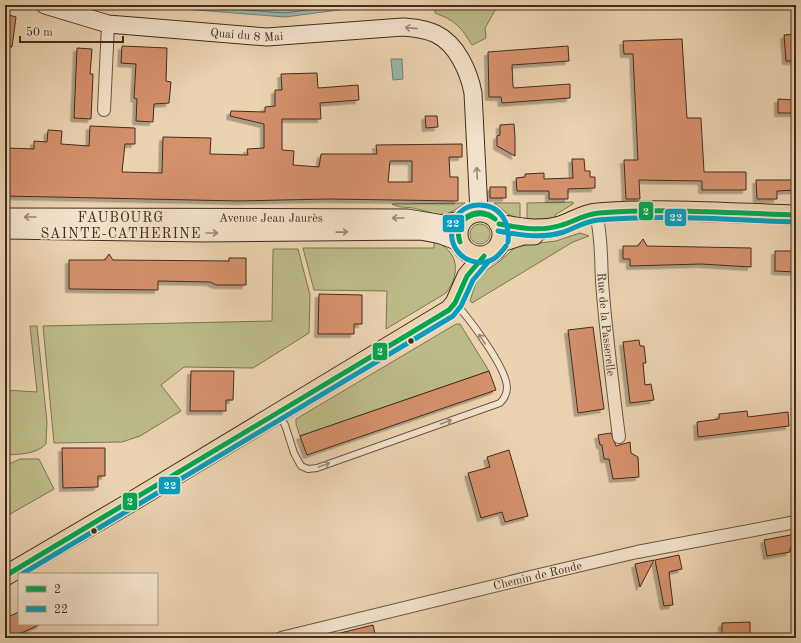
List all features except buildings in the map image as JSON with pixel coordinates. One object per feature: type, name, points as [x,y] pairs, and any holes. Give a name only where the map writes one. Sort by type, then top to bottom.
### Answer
[{"type":"main road","name":"Quai du 8 Mai","points":[[45,5],[108,24],[267,37],[403,27],[419,28],[437,34],[447,42],[471,79],[473,93],[471,216]]},
{"type":"main road","points":[[597,218],[641,211],[796,215]]},
{"type":"main road","points":[[5,576],[448,310],[455,303],[474,267],[484,256],[494,251],[500,233],[491,215],[471,216],[459,228],[466,262],[463,286]]},
{"type":"main road","name":"Avenue Jean Jaurès","points":[[5,217],[407,218],[442,224],[471,216]]},
{"type":"main road","points":[[500,233],[523,228],[552,228],[583,216],[597,218],[796,226]]},
{"type":"main road","name":"Avenue Jean Jaurès","points":[[5,230],[218,233],[420,231],[441,235],[462,246]]},
{"type":"main road","points":[[462,246],[477,256],[484,256]]},
{"type":"street","points":[[104,110],[108,24]]},
{"type":"street","name":"Rue de la Passerelle","points":[[597,218],[602,241],[602,282],[605,318],[619,436]]},
{"type":"street","name":"Chemin de Ronde","points":[[281,638],[561,569],[637,552],[796,522]]},
{"type":"lane","points":[[278,413],[286,425],[294,453],[301,466],[308,469],[317,468],[500,403],[505,398],[507,386],[499,364],[467,316],[455,303]]},
{"type":"shaded area","points":[[435,5],[498,5],[485,28],[486,38],[472,45],[453,21],[435,13]]},
{"type":"shaded area","points":[[573,202],[573,204],[555,215],[556,218],[527,220],[527,203]]},
{"type":"shaded area","points":[[465,203],[457,209],[445,214],[435,214],[392,204]]},
{"type":"shaded area","points":[[494,203],[520,203],[520,220],[508,214]]},
{"type":"shaded area","points":[[480,224],[487,227],[490,234],[487,241],[480,244],[473,241],[470,234],[473,227]]},
{"type":"shaded area","points":[[580,233],[589,236],[573,242],[472,303],[470,301],[477,279],[481,274],[500,261],[517,246],[556,241]]},
{"type":"shaded area","points":[[434,241],[442,245],[453,257],[455,270],[451,285],[446,293],[386,329],[387,291],[314,290],[303,248],[434,248]]},
{"type":"shaded area","points":[[273,249],[298,249],[310,295],[309,333],[253,368],[184,367],[161,385],[181,411],[140,436],[122,442],[54,443],[43,326],[272,321]]},
{"type":"shaded area","points":[[456,324],[460,324],[489,371],[300,436],[296,419]]},
{"type":"shaded area","points":[[30,326],[37,326],[47,422],[46,444],[42,448],[32,452],[5,455],[5,390],[37,392]]},
{"type":"shaded area","points":[[20,459],[39,459],[54,489],[5,517],[5,466]]},
{"type":"water","points":[[133,5],[377,5],[285,17]]},
{"type":"water","points":[[391,59],[402,59],[403,79],[393,80]]},
{"type":"transit line","name":"22","points":[[506,246],[494,259],[490,261],[476,262],[465,258],[457,251],[453,241],[452,231],[454,221],[459,213],[468,207],[479,205],[493,208],[506,222],[508,242]]},
{"type":"transit line","name":"2","points":[[499,224],[538,229],[562,225],[594,214],[648,211],[698,211],[796,215]]},
{"type":"transit line","name":"2","points":[[460,242],[458,234],[460,227],[468,216],[474,213],[481,213],[488,214],[495,219]]},
{"type":"transit line","name":"2","points":[[460,242],[458,234],[460,227],[463,221],[468,217],[474,214],[481,214],[488,215],[495,219]]},
{"type":"transit line","name":"22","points":[[498,231],[539,236],[564,232],[585,223],[594,221],[623,218],[697,218],[796,222]]},
{"type":"transit line","name":"2","points":[[5,576],[449,310],[455,303],[467,276],[484,256]]},
{"type":"transit line","name":"22","points":[[24,573],[453,316],[461,306],[473,280],[489,261]]},
{"type":"district","name":"FAUBOURG SAINTE-CATHERINE","points":[[121,226]]}]
